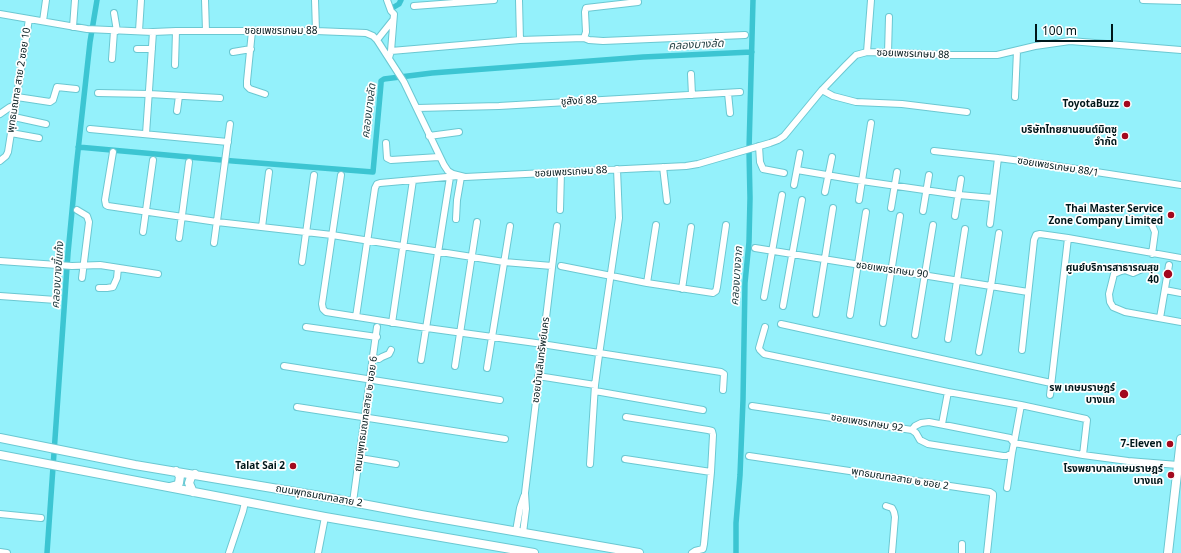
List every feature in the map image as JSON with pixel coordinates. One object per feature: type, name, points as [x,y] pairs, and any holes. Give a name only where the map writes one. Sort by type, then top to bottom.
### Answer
[{"type":"main road","name":"ถนนพุทธมณฑลสาย 2","points":[[0,438],[135,465],[195,474],[639,553]]},
{"type":"main road","points":[[1168,553],[1181,439]]},
{"type":"main road","name":"ถนนพุทธมณฑลสาย 2","points":[[0,455],[325,517],[534,553]]},
{"type":"main road","points":[[170,487],[178,484],[180,479],[180,476],[176,471]]},
{"type":"main road","points":[[193,492],[189,483],[191,477],[195,474]]},
{"type":"street","points":[[43,21],[46,0]]},
{"type":"street","points":[[72,27],[75,0]]},
{"type":"street","points":[[139,31],[141,0]]},
{"type":"street","points":[[205,0],[206,31]]},
{"type":"street","points":[[315,0],[316,32]]},
{"type":"street","points":[[387,0],[391,11],[394,14],[389,58]]},
{"type":"street","points":[[414,6],[494,0]]},
{"type":"street","points":[[519,0],[520,40]]},
{"type":"street","points":[[867,52],[870,0]]},
{"type":"street","points":[[1143,0],[1181,1]]},
{"type":"street","points":[[584,38],[586,32],[586,8],[638,2]]},
{"type":"street","points":[[112,59],[116,31],[114,13]]},
{"type":"street","name":"ซอยเพชรเกษม 88","points":[[0,14],[97,30],[153,32],[176,30],[366,33],[373,36],[377,40]]},
{"type":"street","points":[[888,53],[889,17]]},
{"type":"street","name":"พุทธมณฑล สาย 2 ซอย 10","points":[[0,161],[8,152],[29,18]]},
{"type":"street","points":[[393,20],[377,40],[404,82],[439,157],[448,171],[460,176],[456,219]]},
{"type":"street","points":[[175,65],[176,30]]},
{"type":"street","points":[[146,134],[153,32]]},
{"type":"street","points":[[252,32],[247,86],[250,89],[265,94]]},
{"type":"street","points":[[391,51],[520,40],[584,38],[603,41],[745,35]]},
{"type":"street","name":"ซอยเพชรเกษม 88","points":[[368,241],[375,188],[380,182],[460,176],[663,168],[698,164],[743,152],[778,140],[784,136],[822,90],[845,66],[856,55],[867,52],[951,56],[997,55],[1035,46],[1070,41],[1181,50]]},
{"type":"street","points":[[137,49],[152,49]]},
{"type":"street","points":[[233,52],[251,49]]},
{"type":"street","points":[[1015,97],[1017,51]]},
{"type":"street","points":[[691,74],[692,95]]},
{"type":"street","points":[[17,97],[50,102],[53,100],[57,87],[76,89]]},
{"type":"street","points":[[822,90],[833,96],[856,102],[902,104],[968,112]]},
{"type":"street","name":"ชูสังข์ 88","points":[[417,108],[499,106],[740,92]]},
{"type":"street","points":[[98,93],[220,98]]},
{"type":"street","points":[[728,93],[730,113]]},
{"type":"street","points":[[178,111],[179,96]]},
{"type":"street","points":[[0,114],[10,106],[16,105]]},
{"type":"street","points":[[14,118],[46,124]]},
{"type":"street","points":[[859,200],[871,123]]},
{"type":"street","points":[[214,243],[230,124]]},
{"type":"street","points":[[90,129],[228,142]]},
{"type":"street","points":[[429,136],[459,132]]},
{"type":"street","points":[[11,134],[39,138]]},
{"type":"street","points":[[386,143],[387,158],[390,160],[439,157]]},
{"type":"street","points":[[756,147],[763,169],[784,173]]},
{"type":"street","name":"ซอยเพชรเกษม 88/1","points":[[934,151],[998,158],[1181,185]]},
{"type":"street","points":[[113,152],[105,200],[106,205],[262,228],[332,235],[504,262],[552,266]]},
{"type":"street","points":[[794,185],[800,153]]},
{"type":"street","points":[[825,192],[832,158]]},
{"type":"street","points":[[990,224],[998,158]]},
{"type":"street","points":[[143,232],[153,160]]},
{"type":"street","points":[[180,238],[189,162]]},
{"type":"street","points":[[663,168],[667,201]]},
{"type":"street","points":[[590,464],[599,352],[619,218],[617,169]]},
{"type":"street","points":[[797,170],[895,186],[993,198]]},
{"type":"street","points":[[262,228],[269,172]]},
{"type":"street","points":[[560,210],[561,172]]},
{"type":"street","points":[[891,208],[897,172]]},
{"type":"street","points":[[302,262],[314,175]]},
{"type":"street","points":[[341,175],[322,304],[323,309],[326,312],[492,338],[599,352],[721,372],[724,374],[723,390]]},
{"type":"street","points":[[923,211],[929,175]]},
{"type":"street","points":[[422,360],[450,177]]},
{"type":"street","points":[[955,216],[961,179]]},
{"type":"street","points":[[392,323],[413,180]]},
{"type":"street","points":[[764,297],[782,195]]},
{"type":"street","points":[[783,306],[802,200]]},
{"type":"street","points":[[816,314],[833,208]]},
{"type":"street","points":[[77,210],[87,216],[89,222],[82,278]]},
{"type":"street","points":[[850,315],[866,212]]},
{"type":"street","points":[[883,323],[900,216]]},
{"type":"street","points":[[1130,219],[1150,223],[1152,225],[1155,232],[1152,254]]},
{"type":"street","points":[[455,366],[459,333],[478,222]]},
{"type":"street","points":[[647,283],[656,225]]},
{"type":"street","points":[[561,266],[682,289],[713,292],[716,291],[717,287],[726,225]]},
{"type":"street","points":[[915,335],[933,225]]},
{"type":"street","points":[[488,368],[510,226]]},
{"type":"street","name":"ซอยบ้านสินทรัพย์นคร","points":[[519,532],[525,493],[538,376],[545,344],[557,226]]},
{"type":"street","points":[[682,289],[691,227]]},
{"type":"street","points":[[948,339],[965,229]]},
{"type":"street","points":[[979,352],[999,233]]},
{"type":"street","points":[[1022,350],[1034,240],[1036,235],[1040,234],[1068,238],[1181,258]]},
{"type":"street","points":[[1050,394],[1068,238]]},
{"type":"street","points":[[356,317],[368,241]]},
{"type":"street","name":"ซอยเพชรเกษม 90","points":[[755,248],[1028,292]]},
{"type":"street","points":[[0,261],[64,266],[100,266],[158,274]]},
{"type":"street","points":[[1160,318],[1169,265]]},
{"type":"street","points":[[99,288],[113,286],[117,278],[118,268]]},
{"type":"street","points":[[1149,269],[1142,269],[1133,273],[1125,270],[1114,274],[1109,294],[1110,302],[1113,307],[1125,312],[1181,322]]},
{"type":"street","points":[[1165,290],[1181,293]]},
{"type":"street","points":[[0,296],[56,300]]},
{"type":"street","points":[[782,324],[1051,384]]},
{"type":"street","points":[[306,327],[376,337]]},
{"type":"street","name":"ถนนพุทธมณฑลสาย ๒ ซอย 6","points":[[353,502],[374,358],[377,327]]},
{"type":"street","points":[[765,327],[759,348],[764,354],[1086,419],[1083,455]]},
{"type":"street","points":[[374,358],[382,358],[389,354],[391,350]]},
{"type":"street","points":[[284,366],[500,400]]},
{"type":"street","points":[[538,376],[703,410]]},
{"type":"street","points":[[942,424],[948,392]]},
{"type":"street","points":[[1008,488],[1012,453],[1021,405]]},
{"type":"street","name":"ซอยเพชรเกษม 92","points":[[752,406],[912,430],[916,433],[920,440],[928,444],[1003,456],[1007,456],[1012,453]]},
{"type":"street","points":[[297,407],[505,439]]},
{"type":"street","points":[[626,417],[712,431],[713,435],[704,544],[703,549],[695,550],[692,553]]},
{"type":"street","points":[[912,430],[921,423],[929,422],[1010,438],[1014,443],[1083,455],[1128,461],[1178,465]]},
{"type":"street","name":"พุทธมณฑลสาย ๒ ซอย 2","points":[[749,456],[990,492],[993,497],[987,553]]},
{"type":"street","points":[[360,458],[396,464]]},
{"type":"street","points":[[625,459],[710,472]]},
{"type":"street","points":[[229,553],[245,502]]},
{"type":"street","points":[[886,506],[892,508],[895,517],[892,553]]},
{"type":"street","points":[[0,514],[41,518]]},
{"type":"street","points":[[318,553],[325,517]]},
{"type":"street","points":[[962,544],[962,553]]},
{"type":"street","points":[[0,552],[7,553]]},
{"type":"waterway","name":"คลองบางขี้แก้ง","points":[[47,553],[68,253],[90,42],[97,0]]},
{"type":"waterway","points":[[394,7],[399,4],[401,0]]},
{"type":"waterway","name":"คลองบางจาก","points":[[736,553],[736,523],[740,475],[743,400],[745,283],[749,242],[749,150],[753,0]]},
{"type":"waterway","name":"คลองบางลัด","points":[[78,147],[373,172],[381,81],[384,79],[432,73],[643,57],[752,52]]},
{"type":"place","name":"ToyotaBuzz","points":[[1127,104]]},
{"type":"place","name":"บริษัทไทยยานยนต์มิตซู จำกัด","points":[[1125,136]]},
{"type":"place","name":"Thai Master Service Zone Company Limited","points":[[1171,215]]},
{"type":"place","name":"ศูนย์บริการสาธารณสุข 40","points":[[1168,274]]},
{"type":"place","name":"รพ เกษมราษฎร์ บางแค","points":[[1124,394]]},
{"type":"place","name":"7-Eleven","points":[[1170,444]]},
{"type":"place","name":"Talat Sai 2","points":[[293,466]]},
{"type":"place","name":"โรงพยาบาลเกษมราษฎร์ บางแค","points":[[1171,475]]}]
